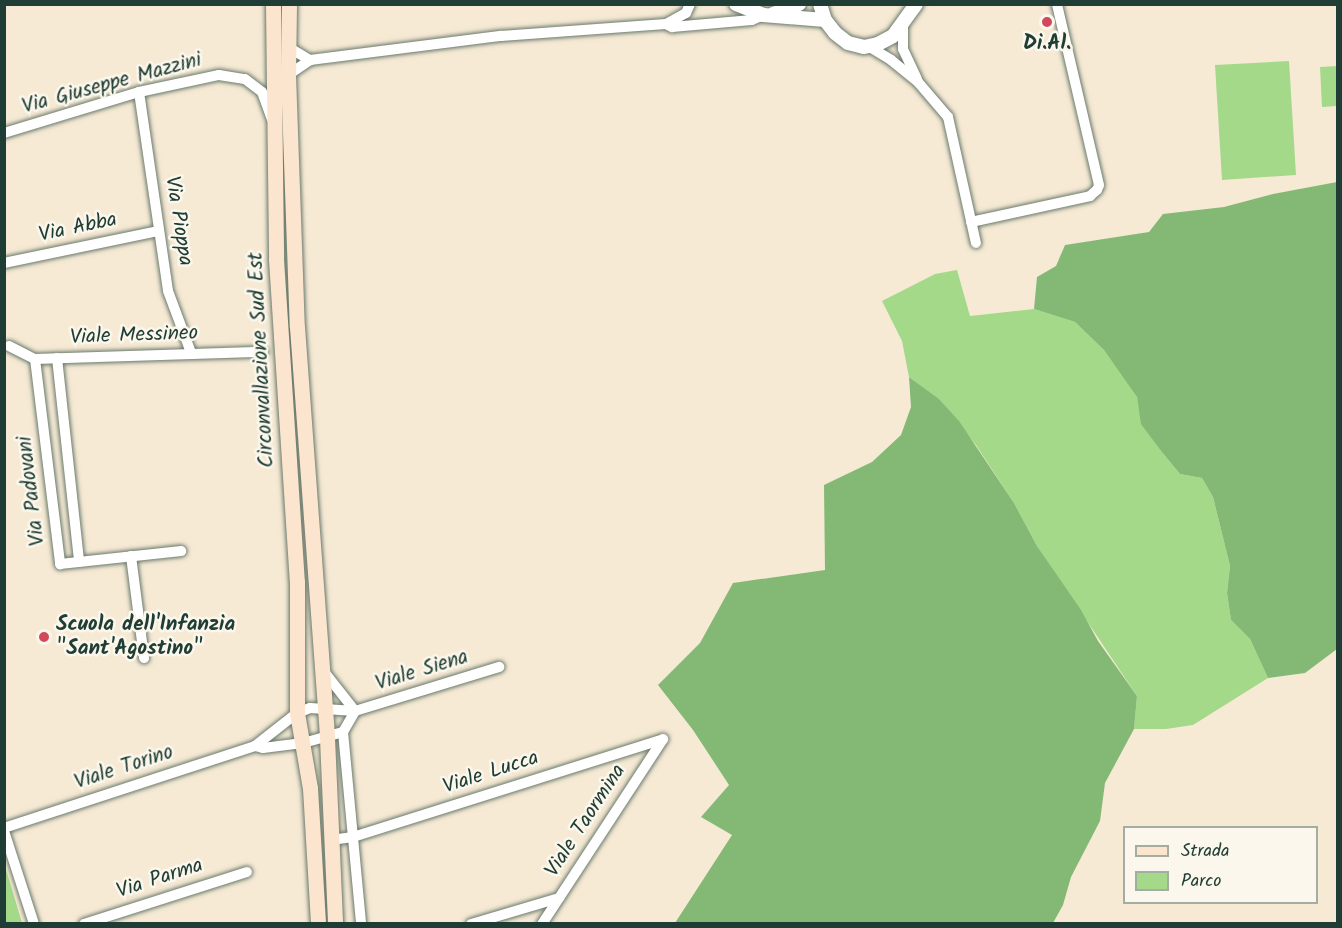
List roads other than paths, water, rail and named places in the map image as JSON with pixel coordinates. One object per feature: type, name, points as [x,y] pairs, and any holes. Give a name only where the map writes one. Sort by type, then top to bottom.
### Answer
[{"type":"main road","name":"Circonvallazione Sud Est","points":[[273,4],[276,259],[297,582],[297,713],[310,788],[318,924]]},
{"type":"main road","name":"Circonvallazione Sud Est","points":[[289,4],[288,75],[297,327],[327,738],[334,924]]},
{"type":"street","points":[[288,75],[310,60],[501,36],[666,24],[686,13],[690,4]]},
{"type":"street","points":[[736,4],[766,16],[825,20]]},
{"type":"street","points":[[666,24],[672,27],[740,21],[766,16],[799,4]]},
{"type":"street","points":[[820,4],[825,20],[834,33],[848,43],[868,46],[891,60],[918,82],[948,117],[976,243]]},
{"type":"street","points":[[868,46],[893,36],[903,26],[916,4]]},
{"type":"street","points":[[971,222],[1090,196],[1097,190],[1098,182],[1057,4]]},
{"type":"street","points":[[903,26],[903,49],[918,82]]},
{"type":"street","points":[[288,47],[310,60]]},
{"type":"street","name":"Via Giuseppe Mazzini","points":[[4,133],[139,92],[219,75],[245,79],[262,92],[274,125]]},
{"type":"street","name":"Via Pioppa","points":[[139,92],[168,291],[191,353]]},
{"type":"street","name":"Via Abba","points":[[4,263],[159,231]]},
{"type":"street","name":"Viale Messineo","points":[[9,346],[35,359],[264,352]]},
{"type":"street","name":"Via Padovani","points":[[57,358],[79,562]]},
{"type":"street","name":"Via Padovani","points":[[35,359],[60,564],[180,551]]},
{"type":"street","points":[[131,556],[144,658]]},
{"type":"street","name":"Viale Siena","points":[[325,709],[355,711],[499,668]]},
{"type":"street","name":"Viale Siena","points":[[322,669],[355,711]]},
{"type":"street","points":[[297,713],[310,708],[325,709]]},
{"type":"street","name":"Viale Siena","points":[[343,732],[355,711]]},
{"type":"street","name":"Viale Torino","points":[[4,829],[255,746],[297,713]]},
{"type":"street","points":[[303,743],[343,732],[361,924]]},
{"type":"street","name":"Viale Lucca","points":[[331,840],[353,837],[663,739]]},
{"type":"street","name":"Viale Taormina","points":[[542,924],[663,739]]},
{"type":"street","name":"Viale Torino","points":[[255,746],[263,748],[303,743]]},
{"type":"street","points":[[4,829],[34,924]]},
{"type":"street","name":"Via Parma","points":[[84,924],[247,872]]},
{"type":"street","points":[[471,924],[559,898]]},
{"type":"place","name":"Di.Al.","points":[[1047,22]]},
{"type":"place","name":"Scuola dell'Infanzia \"Sant'Agostino\"","points":[[44,637]]}]
